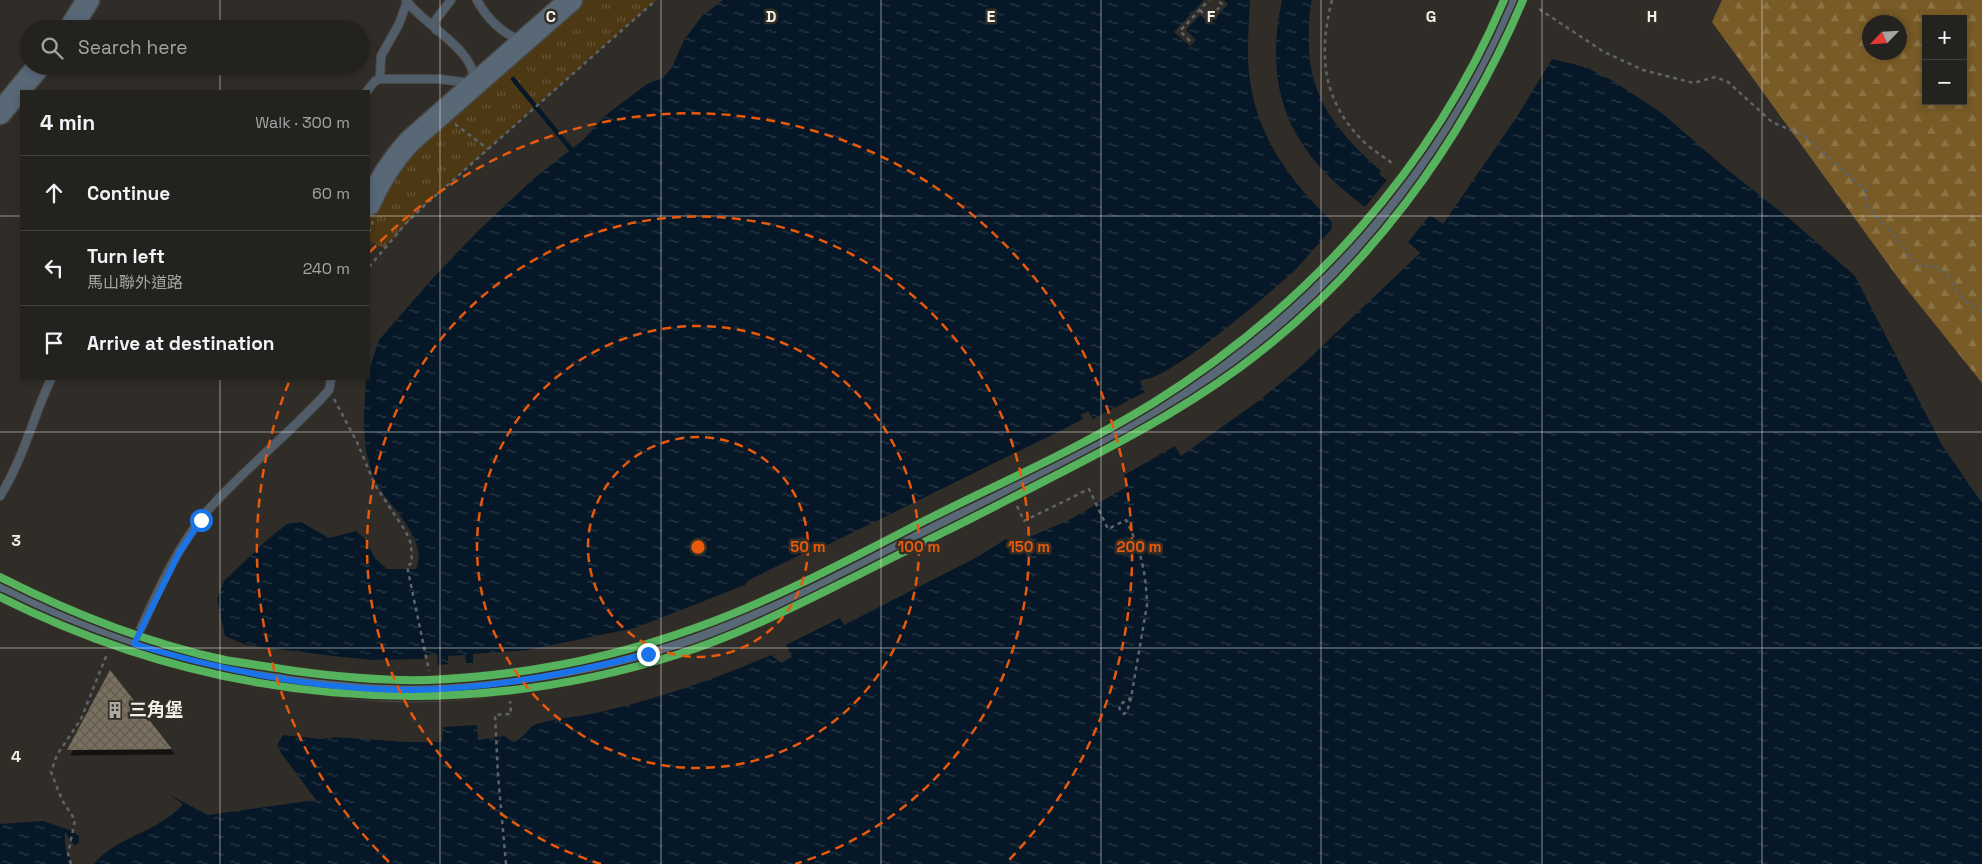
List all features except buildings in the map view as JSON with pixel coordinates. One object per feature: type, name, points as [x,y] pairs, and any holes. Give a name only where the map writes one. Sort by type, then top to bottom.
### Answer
[{"type":"main road","points":[[76,20],[88,0]]},
{"type":"main road","points":[[370,202],[383,175],[394,158],[471,87],[571,0]]},
{"type":"main road","points":[[1497,0],[1501,10],[1501,30]]},
{"type":"main road","points":[[0,588],[56,614],[124,640],[199,662],[308,682],[413,690],[508,682],[601,666],[688,642],[740,622],[964,513],[1127,429],[1194,388],[1250,348],[1319,287],[1369,234],[1408,186],[1459,109],[1482,68],[1514,0]]},
{"type":"main road","points":[[0,113],[32,75]]},
{"type":"lane","points":[[436,30],[434,22],[451,0]]},
{"type":"lane","points":[[477,0],[484,13],[507,33],[520,40],[526,40]]},
{"type":"lane","points":[[380,79],[381,56],[398,24],[406,1],[468,60],[474,77],[471,87]]},
{"type":"lane","points":[[368,90],[375,81],[380,79],[469,81],[471,87]]},
{"type":"lane","points":[[0,496],[10,480],[37,408],[51,380]]},
{"type":"lane","points":[[124,640],[209,509],[296,426],[329,390],[331,380]]},
{"type":"path","points":[[370,265],[407,222],[656,0]]},
{"type":"path","points":[[1190,41],[1180,31],[1208,0]]},
{"type":"path","points":[[1200,10],[1209,19],[1222,4],[1218,0]]},
{"type":"path","points":[[1332,0],[1324,35],[1323,50],[1326,69],[1334,96],[1340,110],[1359,137],[1392,163]]},
{"type":"path","points":[[1539,10],[1604,52],[1643,70],[1694,83],[1715,76],[1728,82],[1772,122],[1805,136],[1864,189],[1867,207],[1896,236],[1910,256],[1920,266],[1937,267],[1947,275],[1955,289],[1964,299],[1982,312]]},
{"type":"path","points":[[450,120],[488,149]]},
{"type":"path","points":[[329,390],[357,442],[375,485],[397,517],[411,544],[412,563],[408,566],[430,678]]},
{"type":"path","points":[[1017,505],[1024,521],[1089,489],[1108,530],[1126,520],[1143,560],[1147,589],[1147,604],[1130,698]]},
{"type":"path","points":[[1092,494],[1108,529],[1126,520],[1137,545],[1146,574],[1147,604],[1130,698],[1127,712],[1119,711],[1119,704],[1130,698]]},
{"type":"path","points":[[71,864],[68,854],[75,820],[62,800],[50,772],[57,755],[81,718],[124,640]]},
{"type":"path","points":[[506,864],[495,715],[511,714],[510,698]]},
{"type":"green space","points":[[571,0],[656,0],[425,205],[384,248],[370,241],[370,202],[383,175]]},
{"type":"green space","points":[[1722,0],[1982,0],[1982,383],[1901,282],[1712,22]]},
{"type":"water","points":[[723,0],[1250,0],[1248,61],[1254,102],[1261,122],[1278,158],[1302,190],[1331,221],[1332,226],[1330,231],[1297,268],[1246,313],[1197,351],[1174,366],[1140,382],[1145,392],[1093,419],[1088,411],[1081,415],[1083,419],[1058,432],[825,546],[806,552],[749,580],[745,585],[635,628],[528,650],[473,654],[473,663],[466,663],[465,655],[448,656],[448,664],[438,665],[437,654],[425,655],[424,659],[373,660],[246,645],[225,636],[217,599],[224,581],[268,539],[287,524],[301,522],[329,538],[356,531],[364,538],[375,558],[387,569],[416,569],[419,558],[417,546],[405,523],[376,482],[367,457],[364,431],[366,380],[370,380],[370,367],[379,340],[433,278],[478,231],[532,180],[583,140],[607,114],[647,84],[663,78],[672,67],[684,40],[702,16]]},
{"type":"water","points":[[1282,0],[1312,0],[1309,23],[1310,59],[1320,96],[1328,113],[1339,128],[1381,171],[1379,174],[1387,180],[1365,207],[1339,186],[1318,165],[1301,142],[1288,118],[1280,92],[1276,64],[1277,33]]},
{"type":"water","points":[[1552,59],[1586,67],[1613,81],[1662,113],[1855,276],[1942,445],[1982,503],[1982,864],[94,864],[114,847],[162,821],[183,804],[168,794],[208,815],[316,800],[281,753],[277,745],[283,735],[321,739],[335,737],[407,742],[442,742],[443,727],[477,725],[478,740],[504,736],[513,742],[521,738],[534,725],[596,713],[668,694],[771,655],[781,663],[792,657],[786,645],[840,618],[844,625],[979,556],[1006,539],[1016,541],[1025,539],[1071,519],[1128,486],[1124,475],[1175,446],[1181,456],[1257,402],[1299,368],[1420,253],[1408,242],[1430,215],[1443,224],[1518,115]]},
{"type":"water","points":[[43,821],[72,831],[79,836],[79,842],[75,846],[65,832],[66,849],[73,864],[0,864],[0,824]]},
{"type":"pier","points":[[1204,0],[1223,0],[1228,4],[1210,24],[1200,15],[1186,30],[1196,40],[1190,46],[1174,32]]},
{"type":"waterway","points":[[513,79],[574,153]]},
{"type":"cycle path","points":[[0,577],[54,603],[110,626],[196,653],[225,660],[295,671],[378,679],[428,680],[462,678],[565,664],[633,648],[727,616],[812,578],[1097,435],[1153,403],[1209,365],[1263,323],[1313,278],[1360,228],[1402,176],[1441,120],[1475,62],[1504,0]]},
{"type":"cycle path","points":[[0,597],[80,633],[163,661],[247,681],[333,692],[419,696],[505,691],[591,677],[676,655],[723,638],[814,597],[1084,461],[1179,408],[1239,368],[1285,331],[1328,292],[1369,249],[1406,203],[1440,155],[1471,105],[1523,0]]},
{"type":"place","name":"三角堡","points":[[115,710]]},
{"type":"route","points":[[201,520],[179,553],[134,644],[199,662],[308,682],[413,690],[508,682],[588,669],[648,654]]}]
